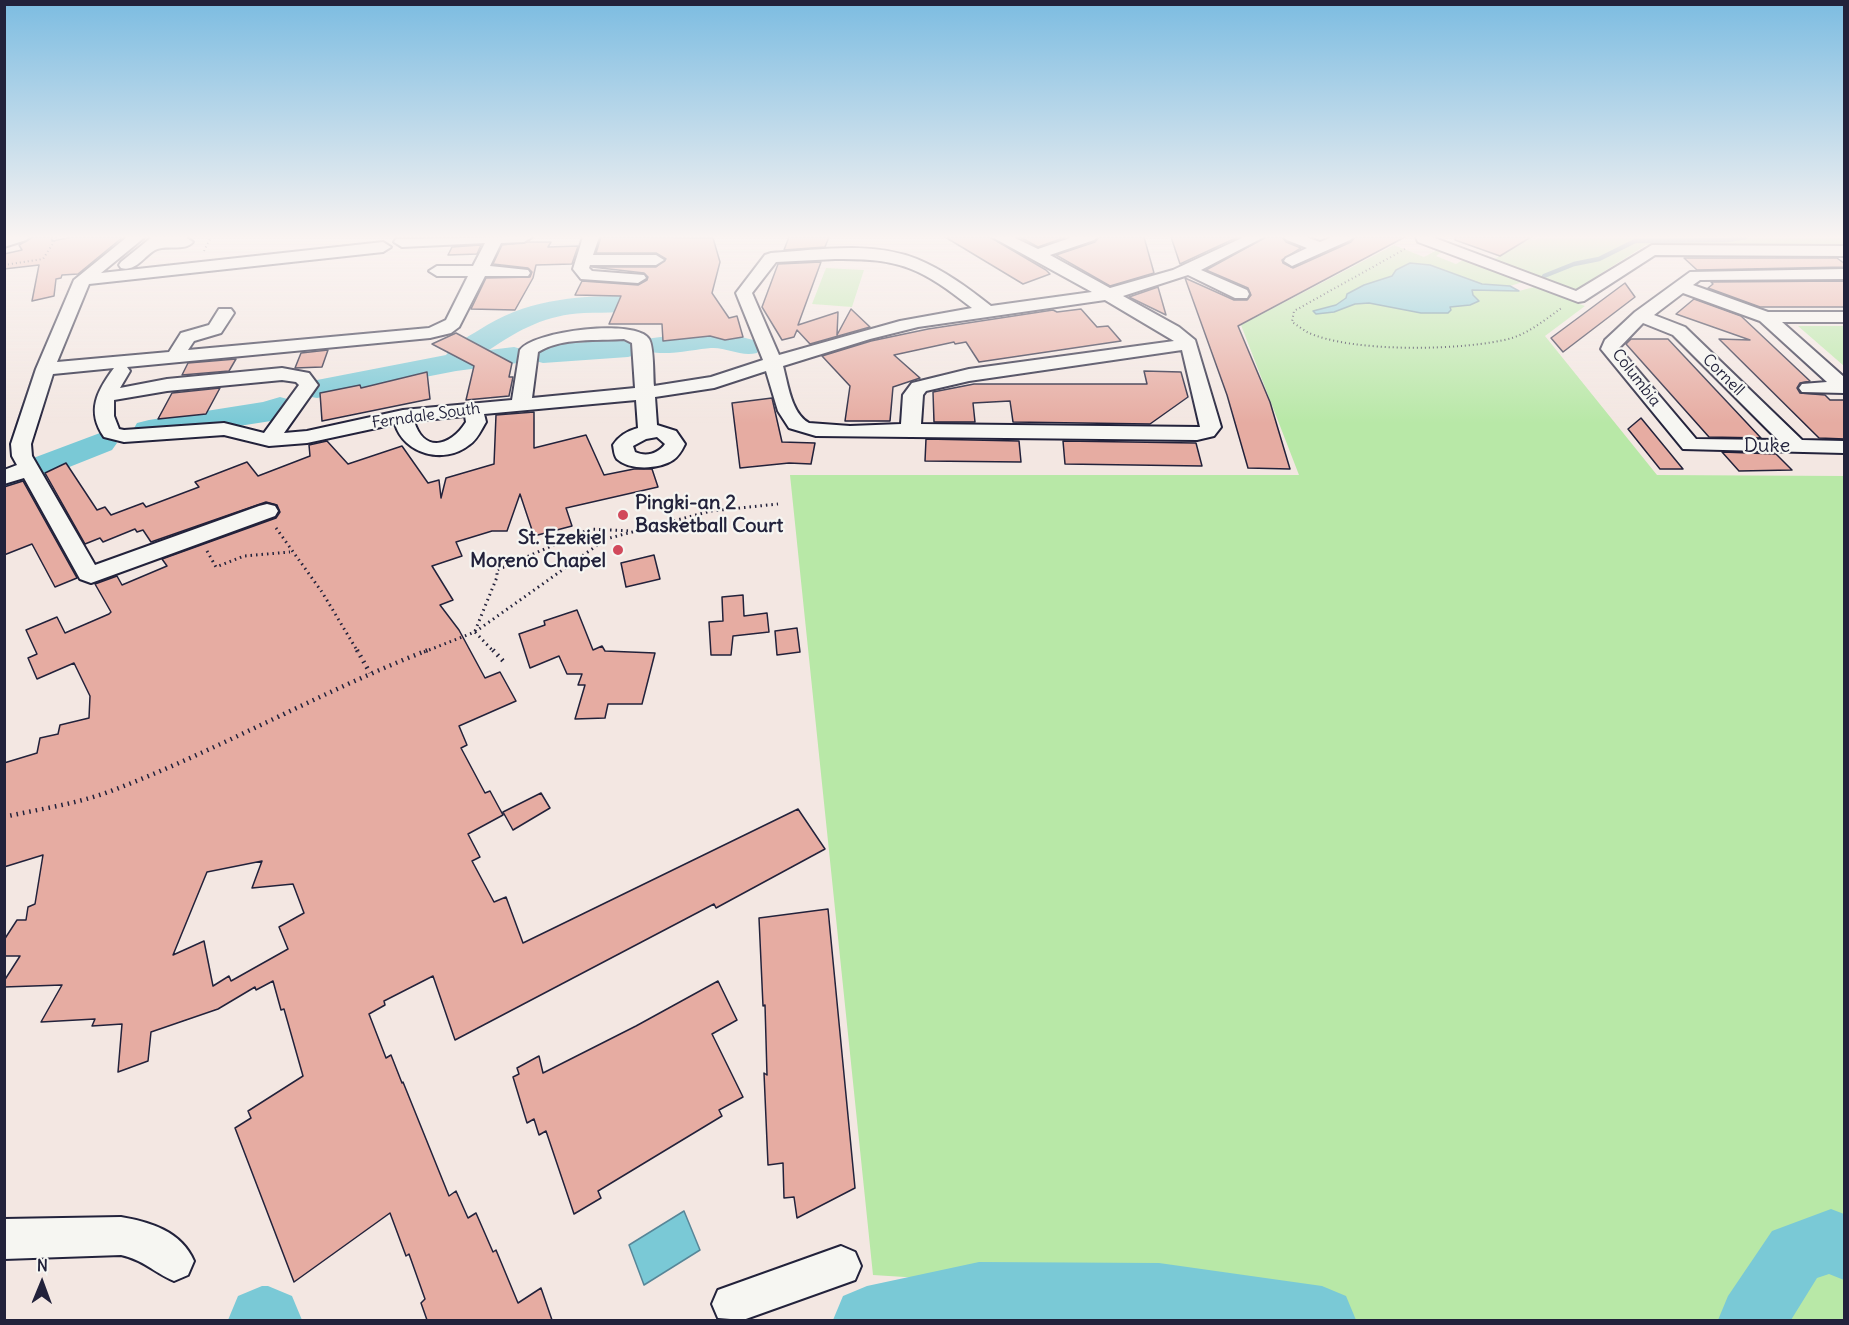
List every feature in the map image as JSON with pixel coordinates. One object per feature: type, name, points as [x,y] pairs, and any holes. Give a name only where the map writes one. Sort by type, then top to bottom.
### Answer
[{"type":"street","points":[[74,299],[45,369],[21,444],[22,456],[88,573],[91,575],[267,511]]},
{"type":"street","points":[[45,369],[430,333],[453,324],[465,299]]},
{"type":"street","points":[[745,299],[773,363],[788,411],[801,428],[827,431],[1162,434],[1206,432],[1212,422],[1189,344],[1173,332],[1114,299]]},
{"type":"street","points":[[971,299],[989,313]]},
{"type":"street","name":"Ferndale South","points":[[105,396],[103,418],[111,433],[124,436],[224,429],[269,440],[307,436],[403,416],[644,393],[714,382],[856,337],[920,322],[1075,299]]},
{"type":"street","name":"Columbia","points":[[1663,299],[1641,316],[1611,345],[1610,349],[1690,445]]},
{"type":"street","points":[[1717,299],[1766,316],[1845,317]]},
{"type":"street","points":[[175,357],[187,337],[215,329],[225,313]]},
{"type":"street","name":"Cornell","points":[[1641,316],[1679,331],[1796,446]]},
{"type":"street","points":[[1766,316],[1844,387]]},
{"type":"street","points":[[522,404],[529,350],[536,344],[549,340],[625,334],[641,341],[648,432]]},
{"type":"street","points":[[911,430],[913,395],[919,387],[969,375],[1189,344]]},
{"type":"street","points":[[105,396],[122,371]]},
{"type":"street","points":[[105,396],[178,384],[282,374],[302,377],[309,385],[269,440]]},
{"type":"street","points":[[1809,388],[1844,387]]},
{"type":"street","points":[[403,416],[409,435],[422,447],[431,449],[463,441],[476,422],[473,410]]},
{"type":"street","name":"Duke","points":[[1690,445],[1845,447]]},
{"type":"street","points":[[4,478],[29,468]]},
{"type":"street","points":[[4,1239],[121,1236],[147,1241],[174,1261]]},
{"type":"street","points":[[732,1304],[841,1266]]},
{"type":"path","points":[[1316,299],[1294,311],[1292,322],[1297,328],[1309,333],[1359,344],[1478,345],[1513,338],[1530,330],[1575,299]]},
{"type":"path","points":[[4,816],[108,792],[221,745],[370,673],[475,632],[606,539],[711,511],[778,504]]},
{"type":"path","points":[[267,511],[290,552],[313,579],[370,673]]},
{"type":"path","points":[[475,632],[497,577],[497,570],[590,530],[639,531]]},
{"type":"path","points":[[188,538],[201,540],[216,567],[244,556],[290,552]]},
{"type":"path","points":[[475,632],[505,663]]},
{"type":"green space","points":[[814,299],[855,299],[852,307],[812,304]]},
{"type":"green space","points":[[1291,299],[1566,299],[1585,306],[1545,336],[1657,475],[1844,476],[1844,1320],[1072,1320],[1047,1286],[873,1275],[790,475],[1299,475],[1241,325]]},
{"type":"green space","points":[[1798,326],[1844,326],[1844,366]]},
{"type":"water","points":[[1345,299],[1477,299],[1479,301],[1470,305],[1450,307],[1451,310],[1448,313],[1421,313],[1369,303],[1355,304],[1334,312],[1316,314],[1313,311],[1336,305]]},
{"type":"water","points":[[684,1211],[700,1250],[644,1285],[629,1245]]},
{"type":"building","points":[[476,299],[521,299],[515,310],[471,309]]},
{"type":"building","points":[[620,299],[716,299],[729,318],[737,316],[743,337],[725,340],[710,336],[663,341],[662,324],[609,324]]},
{"type":"building","points":[[765,299],[808,299],[798,325],[838,312],[837,335],[851,309],[870,327],[810,344],[797,330],[794,337],[782,340],[762,307]]},
{"type":"building","points":[[1133,299],[1161,299],[1166,315]]},
{"type":"building","points":[[1192,299],[1289,299],[1238,326],[1270,402],[1290,469],[1248,468],[1227,395]]},
{"type":"building","points":[[1604,299],[1633,299],[1563,352],[1551,338]]},
{"type":"building","points":[[1694,299],[1741,316],[1810,381],[1800,383],[1797,388],[1800,393],[1825,395],[1830,400],[1845,400],[1845,439],[1819,438],[1719,339],[1750,340],[1676,314]]},
{"type":"building","points":[[1738,299],[1845,299],[1845,307],[1760,307]]},
{"type":"building","points":[[1081,309],[1097,327],[1108,326],[1121,341],[979,362],[966,342],[955,344],[954,342],[894,355],[920,378],[893,387],[890,421],[845,421],[850,386],[822,356],[871,341],[928,329],[1053,310],[1057,312]]},
{"type":"building","points":[[456,333],[512,363],[509,377],[513,377],[509,396],[466,400],[474,366],[432,344]]},
{"type":"building","points":[[1631,339],[1668,339],[1761,438],[1709,437],[1626,344]]},
{"type":"building","points":[[328,350],[322,367],[295,368],[301,353]]},
{"type":"building","points":[[236,359],[229,371],[182,375],[188,363]]},
{"type":"building","points":[[1144,371],[1181,372],[1188,397],[1150,424],[1013,422],[1010,401],[973,403],[975,422],[934,422],[933,392],[974,384],[1147,384]]},
{"type":"building","points":[[427,372],[430,399],[322,421],[320,393],[360,385],[361,388]]},
{"type":"building","points":[[220,388],[206,414],[158,419],[172,393]]},
{"type":"building","points":[[772,398],[782,442],[815,443],[811,464],[789,463],[740,468],[732,403]]},
{"type":"building","points":[[534,412],[534,448],[586,435],[604,475],[634,469],[652,469],[658,487],[566,508],[572,526],[534,536],[520,494],[507,531],[492,531],[456,542],[462,556],[432,566],[453,600],[440,605],[459,630],[485,678],[500,672],[516,701],[459,726],[467,745],[461,748],[485,793],[490,791],[503,815],[468,834],[480,857],[472,861],[494,902],[506,897],[523,943],[798,809],[825,849],[716,908],[714,904],[455,1040],[433,976],[384,1001],[385,1005],[369,1014],[386,1058],[391,1055],[403,1082],[449,1196],[456,1191],[468,1218],[476,1213],[493,1252],[496,1250],[518,1303],[541,1288],[552,1320],[427,1320],[421,1303],[425,1299],[409,1254],[406,1256],[390,1213],[294,1282],[235,1128],[251,1118],[248,1111],[303,1076],[284,1009],[281,1010],[273,981],[256,990],[255,987],[218,1009],[151,1032],[148,1061],[118,1072],[122,1024],[92,1026],[95,1019],[41,1022],[62,985],[4,987],[4,981],[20,956],[4,956],[4,940],[17,920],[26,920],[28,907],[35,904],[43,855],[4,867],[4,763],[37,753],[40,738],[58,734],[60,725],[89,718],[90,696],[74,663],[37,679],[28,658],[37,654],[26,630],[57,617],[65,633],[109,614],[111,612],[95,584],[117,576],[122,585],[167,566],[162,559],[276,518],[280,512],[277,505],[266,502],[151,542],[143,530],[137,532],[135,529],[103,542],[100,538],[85,544],[45,473],[66,463],[97,510],[105,507],[111,515],[143,503],[146,507],[199,487],[195,482],[247,462],[258,476],[310,456],[309,445],[327,441],[348,464],[402,446],[428,483],[439,480],[441,498],[446,478],[494,464],[496,415]],"holes":[[[262,861],[252,888],[293,884],[304,913],[279,927],[288,949],[231,981],[229,976],[213,986],[204,941],[173,955],[207,872]]]},
{"type":"building","points":[[1641,418],[1683,469],[1660,469],[1628,429]]},
{"type":"building","points":[[926,439],[1019,441],[1021,462],[925,461]]},
{"type":"building","points":[[1063,441],[1196,443],[1202,466],[1065,464]]},
{"type":"building","points":[[1722,452],[1776,454],[1792,470],[1739,471]]},
{"type":"building","points":[[23,481],[77,578],[55,587],[32,544],[4,555],[4,487]]},
{"type":"building","points":[[654,555],[660,579],[626,587],[621,563]]},
{"type":"building","points":[[743,595],[744,616],[767,613],[769,632],[733,636],[731,655],[711,655],[709,622],[723,621],[722,597]]},
{"type":"building","points":[[577,610],[593,650],[602,646],[605,651],[655,653],[642,704],[608,704],[605,718],[575,719],[585,685],[578,685],[582,674],[567,674],[559,656],[530,668],[519,634],[545,625],[544,621]]},
{"type":"building","points":[[797,628],[800,652],[777,655],[775,631]]},
{"type":"building","points":[[541,793],[550,808],[513,830],[503,812]]},
{"type":"building","points":[[828,909],[855,1188],[797,1218],[794,1197],[784,1198],[783,1163],[768,1165],[764,1073],[767,1075],[765,1005],[763,1006],[759,918]]},
{"type":"building","points":[[718,981],[737,1020],[712,1034],[743,1097],[719,1110],[722,1116],[598,1191],[601,1198],[574,1214],[546,1131],[539,1135],[534,1119],[527,1123],[513,1077],[519,1074],[517,1068],[539,1056],[543,1073]]},
{"type":"waterway","points":[[456,362],[469,349],[503,327],[536,312],[585,304],[625,304]]},
{"type":"waterway","points":[[655,345],[715,339],[746,347]]},
{"type":"waterway","points":[[543,354],[628,348]]},
{"type":"waterway","points":[[456,362],[514,356]]},
{"type":"waterway","points":[[317,389],[456,362]]},
{"type":"waterway","points":[[149,430],[271,411],[280,407]]},
{"type":"waterway","points":[[4,482],[100,443]]},
{"type":"waterway","points":[[1752,1320],[1795,1254],[1831,1241],[1844,1248]]},
{"type":"waterway","points":[[867,1320],[979,1295],[1159,1296],[1322,1320]]},
{"type":"waterway","points":[[262,1320],[268,1320]]},
{"type":"place","name":"Pingki-an 2 Basketball Court","points":[[623,515]]},
{"type":"place","name":"St. Ezekiel Moreno Chapel","points":[[618,550]]}]
